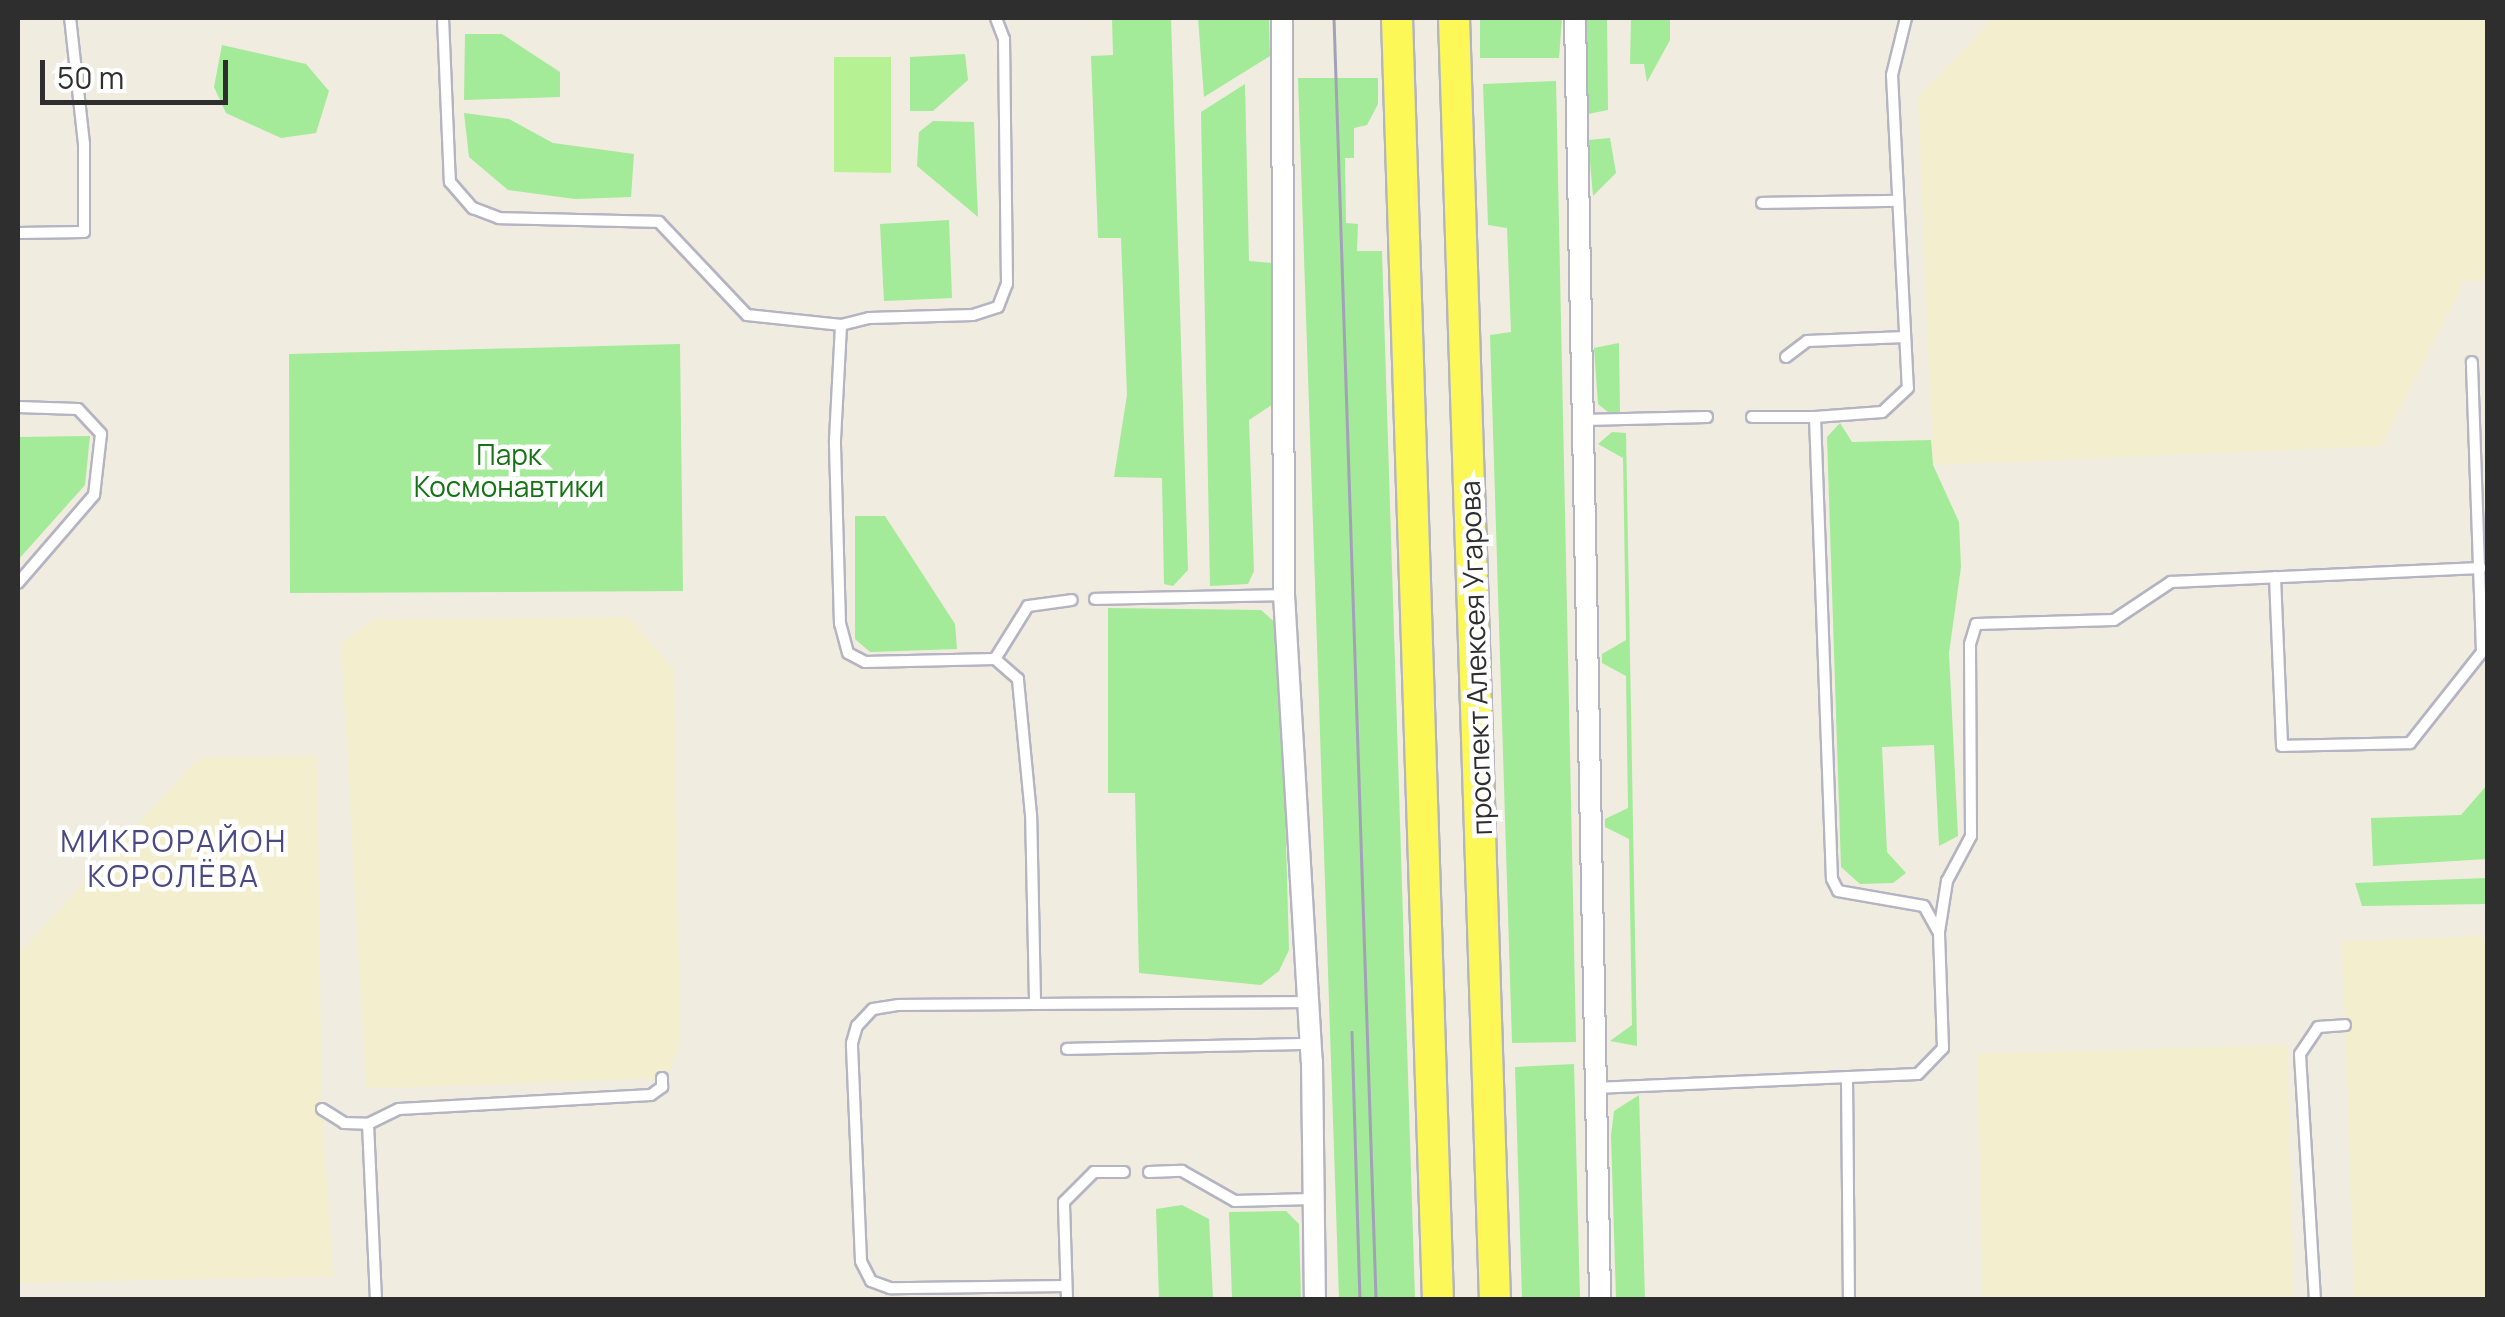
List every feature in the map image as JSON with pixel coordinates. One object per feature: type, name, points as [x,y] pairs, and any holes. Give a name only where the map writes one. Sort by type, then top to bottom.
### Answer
[{"type":"main road","name":"проспект Алексея Угарова","points":[[1397,18],[1438,1300]]},
{"type":"main road","name":"проспект Алексея Угарова","points":[[1454,18],[1495,1300]]},
{"type":"street","points":[[1282,18],[1284,594],[1310,1044],[1316,1300]]},
{"type":"street","points":[[1575,18],[1600,1300]]},
{"type":"lane","points":[[18,233],[84,232],[84,144],[70,18]]},
{"type":"lane","points":[[443,18],[450,182],[473,208],[499,218],[659,222],[747,315],[841,325],[869,318],[973,315],[998,307],[1007,284],[1004,40],[996,18]]},
{"type":"lane","points":[[1752,418],[1882,412],[1901,401],[1908,388],[1892,75],[1906,18]]},
{"type":"lane","points":[[1762,203],[1896,201]]},
{"type":"lane","points":[[841,325],[835,440],[840,624],[848,653],[865,662],[994,658],[1018,679],[1031,814],[1035,1000]]},
{"type":"lane","points":[[1786,357],[1807,342],[1905,337]]},
{"type":"lane","points":[[2275,577],[2282,746],[2410,743],[2482,652],[2472,362]]},
{"type":"lane","points":[[18,407],[78,409],[100,434],[94,495],[18,582]]},
{"type":"lane","points":[[1816,417],[1832,879],[1838,891],[1924,906],[1939,932]]},
{"type":"lane","points":[[1584,420],[1707,418]]},
{"type":"lane","points":[[1594,1088],[1918,1074],[1943,1048],[1939,932],[1947,881],[1971,836],[1970,644],[1976,624],[2114,620],[2172,582],[2482,568]]},
{"type":"lane","points":[[1095,600],[1284,594]]},
{"type":"lane","points":[[994,658],[1028,606],[1072,600]]},
{"type":"lane","points":[[1066,1286],[890,1288],[871,1281],[861,1260],[852,1043],[857,1026],[873,1009],[899,1005],[995,1009],[1035,1000],[1062,1008],[1308,1002]]},
{"type":"lane","points":[[2315,1300],[2300,1054],[2318,1026],[2345,1025]]},
{"type":"lane","points":[[1067,1049],[1310,1044]]},
{"type":"lane","points":[[1847,1077],[1850,1300]]},
{"type":"lane","points":[[322,1109],[344,1123],[368,1124],[399,1108],[651,1095],[662,1087],[662,1078]]},
{"type":"lane","points":[[368,1124],[376,1300]]},
{"type":"lane","points":[[1150,1172],[1182,1170],[1235,1202],[1312,1200]]},
{"type":"lane","points":[[1068,1300],[1064,1202],[1094,1172],[1124,1172]]},
{"type":"shaded area","points":[[1994,18],[2487,18],[2487,279],[2464,282],[2381,446],[1933,465],[1918,97]]},
{"type":"shaded area","points":[[629,617],[674,670],[680,1038],[671,1069],[662,1078],[366,1089],[341,643],[373,620]]},
{"type":"shaded area","points":[[317,756],[322,1109],[333,1276],[18,1283],[18,954],[199,758]]},
{"type":"shaded area","points":[[2487,936],[2487,1299],[2354,1299],[2342,941]]},
{"type":"shaded area","points":[[2287,1045],[2294,1299],[1982,1299],[1977,1054]]},
{"type":"green space","points":[[1112,18],[1171,18],[1188,570],[1173,586],[1164,584],[1162,478],[1114,477],[1127,395],[1121,238],[1098,238],[1091,56],[1113,55]]},
{"type":"green space","points":[[1198,18],[1269,18],[1270,56],[1204,97]]},
{"type":"green space","points":[[1480,18],[1562,18],[1559,58],[1480,58]]},
{"type":"green space","points":[[1586,18],[1607,18],[1608,110],[1588,114]]},
{"type":"green space","points":[[1631,18],[1670,18],[1670,40],[1647,82],[1644,64],[1630,64]]},
{"type":"green space","points":[[465,34],[502,34],[560,72],[560,97],[464,100]]},
{"type":"green space","points":[[222,45],[306,64],[329,91],[316,133],[281,138],[226,113],[214,87]]},
{"type":"green space","points":[[965,54],[968,80],[933,111],[910,111],[910,57]]},
{"type":"green space","points":[[834,57],[891,57],[891,173],[834,172]]},
{"type":"green space","points":[[1298,78],[1378,78],[1378,104],[1367,125],[1354,128],[1354,158],[1345,158],[1346,223],[1358,224],[1357,251],[1382,251],[1415,1299],[1339,1299]]},
{"type":"green space","points":[[1556,81],[1576,1042],[1512,1043],[1490,335],[1511,332],[1507,228],[1488,225],[1483,84]]},
{"type":"green space","points":[[1245,84],[1249,261],[1273,263],[1279,400],[1249,420],[1254,571],[1248,584],[1210,586],[1201,112]]},
{"type":"green space","points":[[464,113],[509,119],[553,143],[634,154],[631,197],[575,199],[508,190],[469,157]]},
{"type":"green space","points":[[933,121],[974,122],[978,217],[917,166],[919,132]]},
{"type":"green space","points":[[1610,138],[1616,173],[1593,196],[1588,140]]},
{"type":"green space","points":[[949,220],[952,298],[884,301],[880,224]]},
{"type":"green space","points":[[1619,343],[1620,412],[1608,412],[1598,404],[1594,348]]},
{"type":"green space","name":"Парк Космонавтики","points":[[680,344],[683,591],[290,593],[289,354]]},
{"type":"green space","points":[[1840,423],[1852,442],[1931,440],[1933,465],[1959,522],[1961,567],[1949,653],[1958,836],[1939,846],[1934,745],[1882,747],[1887,852],[1906,873],[1893,883],[1860,884],[1841,867],[1827,437]]},
{"type":"green space","points":[[1612,432],[1626,433],[1637,1046],[1610,1041],[1632,1025],[1629,839],[1605,827],[1605,819],[1628,808],[1626,676],[1602,663],[1602,654],[1626,640],[1623,458],[1598,444]]},
{"type":"green space","points":[[90,436],[85,485],[18,560],[18,437]]},
{"type":"green space","points":[[855,516],[885,516],[955,624],[957,649],[870,652],[855,639]]},
{"type":"green space","points":[[1108,608],[1261,610],[1280,627],[1289,950],[1279,971],[1261,985],[1139,973],[1135,793],[1108,793]]},
{"type":"green space","points":[[2487,785],[2487,859],[2373,866],[2371,818],[2461,815]]},
{"type":"green space","points":[[2487,878],[2487,904],[2362,906],[2355,883]]},
{"type":"green space","points":[[1574,1064],[1580,1299],[1522,1299],[1515,1067]]},
{"type":"green space","points":[[1639,1095],[1645,1299],[1616,1299],[1611,1135],[1614,1111]]},
{"type":"green space","points":[[1182,1205],[1209,1219],[1213,1299],[1159,1299],[1156,1209]]},
{"type":"green space","points":[[1286,1211],[1299,1224],[1301,1299],[1232,1299],[1229,1212]]},
{"type":"tram line","points":[[1334,18],[1376,1300]]},
{"type":"tram line","points":[[1352,1032],[1360,1300]]},
{"type":"district","name":"МИКРОРАЙОН КОРОЛЁВА","points":[[174,858]]}]
